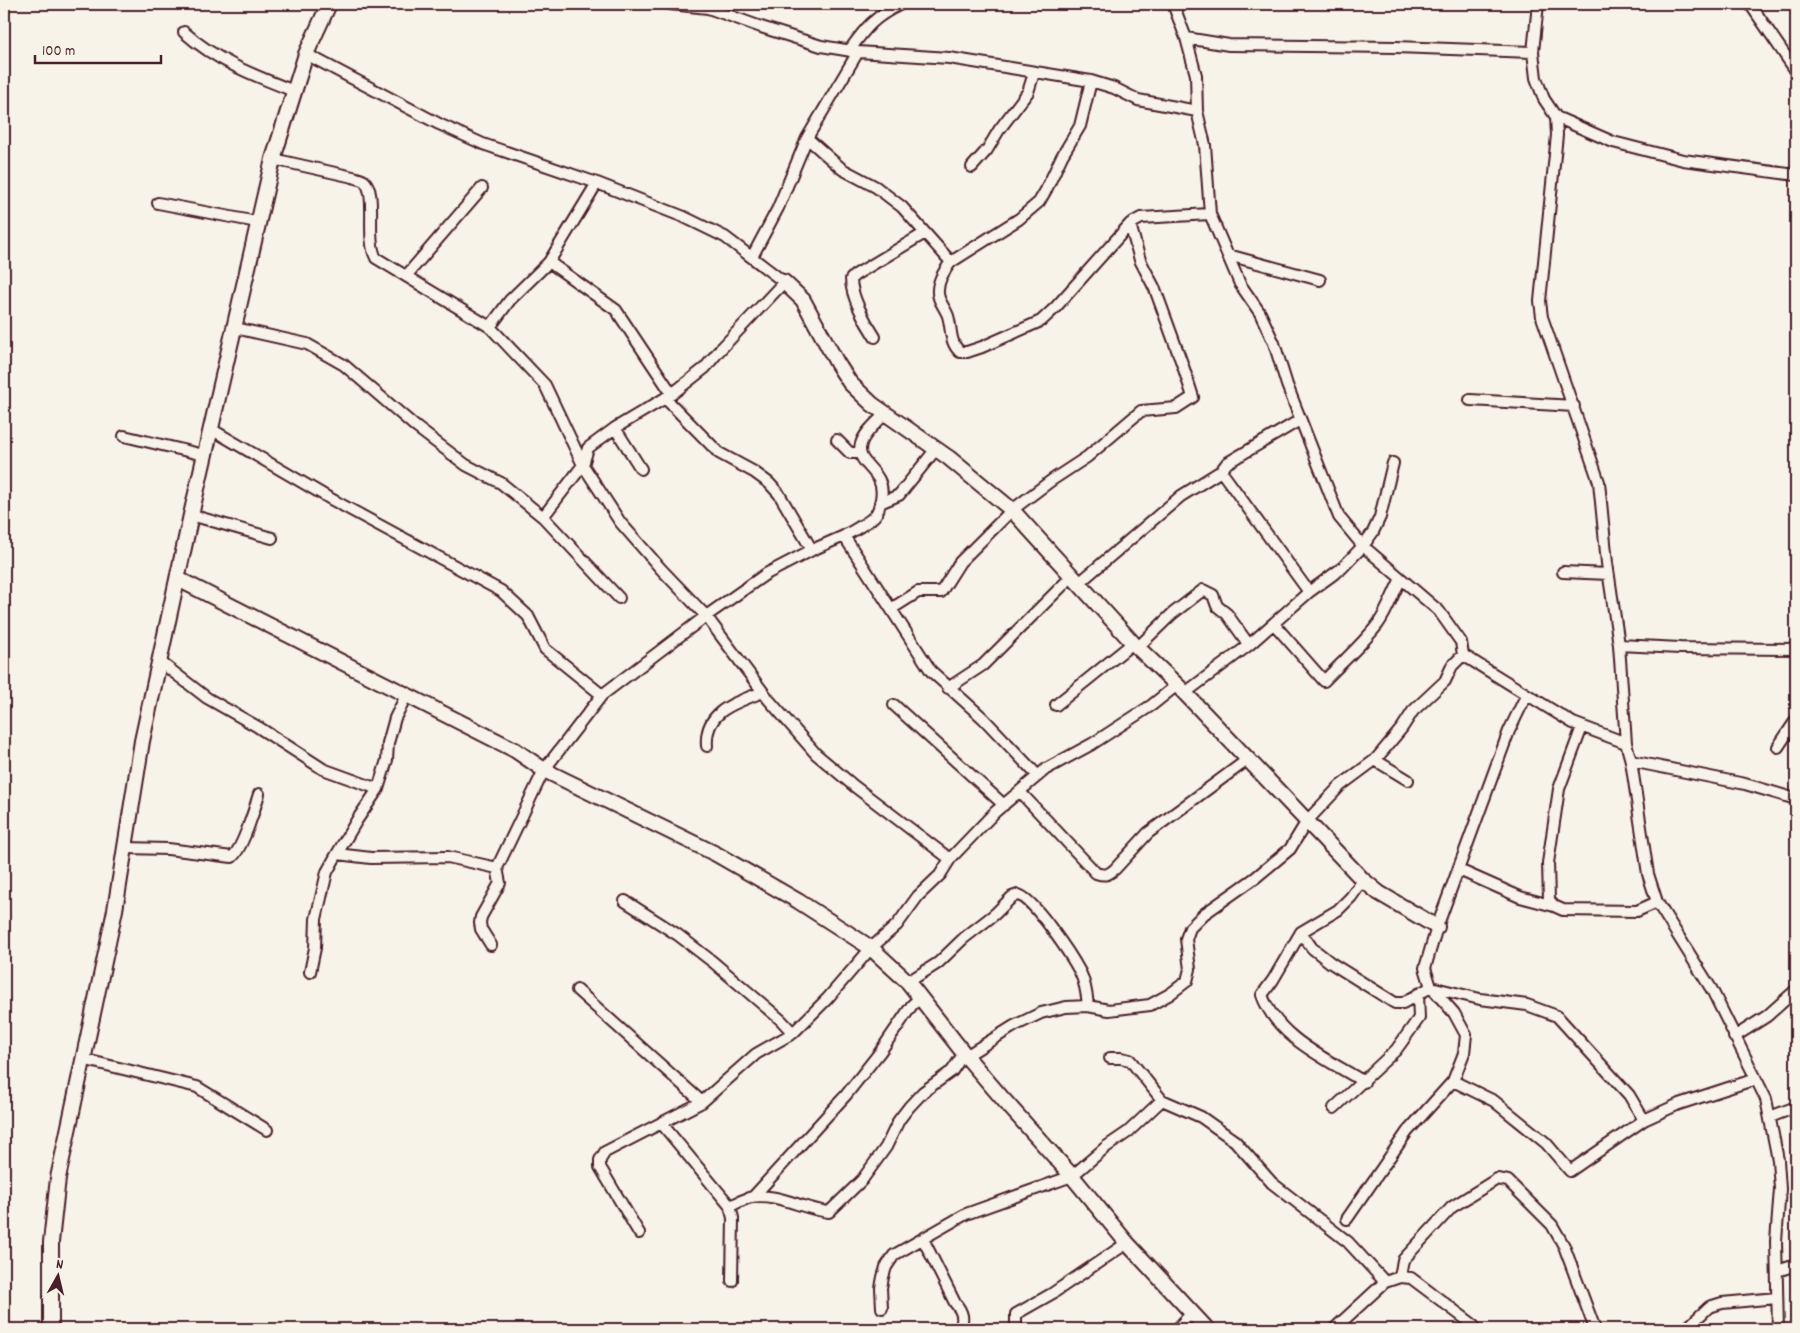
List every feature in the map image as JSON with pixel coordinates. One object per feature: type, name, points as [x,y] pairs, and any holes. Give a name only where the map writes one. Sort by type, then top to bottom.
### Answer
[{"type":"street","points":[[51,1329],[51,1242],[57,1187],[82,1060],[115,910],[142,741],[257,222],[273,159],[306,54],[329,4]]},
{"type":"street","points":[[671,4],[708,8],[761,28],[821,46],[853,52],[949,58],[1091,82],[1114,88],[1138,100],[1197,111]]},
{"type":"street","points":[[752,257],[778,208],[807,138],[863,31],[880,15],[901,4]]},
{"type":"street","points":[[1173,4],[1186,38],[1196,75],[1197,111],[1205,145],[1210,214],[1240,284],[1260,312],[1274,343],[1300,420],[1340,517],[1363,546],[1439,611],[1461,642],[1464,655],[1526,696],[1573,723],[1626,743]]},
{"type":"street","points":[[1538,4],[1533,52],[1536,78],[1544,99],[1556,117],[1557,135],[1540,301],[1542,317],[1599,482],[1608,574],[1619,646],[1626,743],[1631,761],[1648,874],[1657,902],[1712,990],[1766,1099],[1778,1160],[1780,1189],[1776,1241],[1778,1329]]},
{"type":"street","points":[[1750,4],[1796,71]]},
{"type":"street","points":[[184,32],[200,46],[222,60],[255,76],[294,91]]},
{"type":"street","points":[[1186,38],[1229,44],[1533,52]]},
{"type":"street","points":[[306,54],[439,124],[483,144],[597,183],[692,221],[724,236],[752,257],[784,282],[803,300],[850,383],[885,414],[936,449],[1012,510],[1135,646],[1181,689],[1363,880],[1379,893],[1437,927]]},
{"type":"street","points":[[972,167],[987,150],[1028,92],[1034,73]]},
{"type":"street","points":[[1091,82],[1080,126],[1062,156],[1039,202],[1019,219],[950,262],[943,271],[938,297],[948,316],[954,346],[960,352],[967,352],[1041,321],[1055,308],[1130,224],[1142,218],[1210,214]]},
{"type":"street","points":[[1556,117],[1614,142],[1683,160],[1796,175]]},
{"type":"street","points":[[807,138],[842,169],[876,187],[902,207],[950,262]]},
{"type":"street","points":[[273,159],[364,181],[370,192],[371,244],[376,258],[490,328],[545,385],[583,465],[620,522],[706,616],[763,692],[816,754],[854,786],[950,860]]},
{"type":"street","points":[[490,328],[510,300],[549,262],[597,183]]},
{"type":"street","points":[[406,276],[482,188]]},
{"type":"street","points":[[158,203],[257,222]]},
{"type":"street","points":[[891,609],[918,592],[941,592],[960,562],[1012,510],[1087,457],[1141,411],[1176,408],[1193,397],[1155,289],[1140,260],[1130,224]]},
{"type":"street","points":[[875,337],[865,322],[851,287],[851,279],[925,233]]},
{"type":"street","points":[[1228,255],[1320,280]]},
{"type":"street","points":[[549,262],[616,310],[668,396],[719,453],[754,472],[769,483],[779,494],[812,550]]},
{"type":"street","points":[[543,517],[583,465],[588,448],[615,428],[668,396],[705,368],[784,282]]},
{"type":"street","points":[[235,328],[307,344],[344,365],[437,444],[466,465],[501,483],[543,517],[619,598]]},
{"type":"street","points":[[1470,400],[1574,406]]},
{"type":"street","points":[[490,945],[480,922],[481,917],[500,883],[497,868],[544,770],[602,695],[706,616],[766,574],[844,536],[876,515],[882,486],[877,475],[864,462],[860,453],[861,444],[867,434],[885,414]]},
{"type":"street","points":[[948,688],[984,665],[1075,580],[1181,496],[1221,471],[1227,463],[1300,420]]},
{"type":"street","points":[[615,428],[641,469]]},
{"type":"street","points":[[211,429],[329,498],[501,591],[528,616],[545,649],[602,695]]},
{"type":"street","points":[[124,436],[204,455]]},
{"type":"street","points":[[836,440],[850,454],[860,453]]},
{"type":"street","points":[[880,503],[899,495],[936,449]]},
{"type":"street","points":[[639,1233],[600,1167],[600,1160],[605,1152],[702,1102],[756,1054],[793,1033],[827,999],[871,948],[897,925],[918,896],[940,875],[950,860],[1004,805],[1046,769],[1092,744],[1249,645],[1309,592],[1342,568],[1363,546],[1373,532],[1380,517],[1392,463]]},
{"type":"street","points":[[1221,471],[1309,592]]},
{"type":"street","points":[[882,486],[899,495]]},
{"type":"street","points":[[191,515],[272,538]]},
{"type":"street","points":[[844,536],[930,671],[984,718],[1038,776]]},
{"type":"street","points":[[1563,572],[1608,574]]},
{"type":"street","points":[[178,578],[515,750],[544,770],[716,854],[798,901],[871,948],[908,982],[1002,1098],[1072,1176],[1127,1243],[1207,1329]]},
{"type":"street","points":[[1274,624],[1324,681],[1377,625],[1386,612],[1401,578]]},
{"type":"street","points":[[1056,705],[1135,646],[1203,590],[1213,595],[1217,606],[1227,614],[1249,645]]},
{"type":"street","points":[[1619,646],[1796,650]]},
{"type":"street","points":[[730,1206],[753,1197],[770,1197],[818,1211],[829,1212],[867,1173],[886,1147],[899,1120],[909,1107],[923,1092],[952,1071],[965,1054],[1041,1013],[1066,1007],[1088,1006],[1109,1010],[1150,1005],[1170,994],[1187,981],[1190,969],[1186,939],[1190,928],[1204,914],[1255,878],[1290,849],[1307,821],[1340,786],[1376,760],[1413,711],[1445,681],[1452,666],[1464,655]]},
{"type":"street","points":[[159,661],[207,698],[258,727],[323,769],[378,789]]},
{"type":"street","points":[[707,746],[706,735],[710,721],[732,704],[763,692]]},
{"type":"street","points":[[310,972],[315,948],[316,919],[327,872],[357,820],[378,789],[387,760],[388,743],[395,718],[407,694]]},
{"type":"street","points":[[1347,1219],[1407,1132],[1454,1082],[1464,1053],[1466,1034],[1454,1013],[1431,987],[1425,968],[1437,927],[1509,730],[1526,696]]},
{"type":"street","points":[[894,705],[1004,805]]},
{"type":"street","points":[[1778,747],[1796,720]]},
{"type":"street","points":[[1554,906],[1549,900],[1548,863],[1558,798],[1582,727]]},
{"type":"street","points":[[1020,792],[1096,873],[1103,876],[1110,874],[1148,833],[1247,760]]},
{"type":"street","points":[[1376,760],[1408,780]]},
{"type":"street","points":[[1631,761],[1745,784],[1796,799]]},
{"type":"street","points":[[126,848],[168,849],[232,857],[251,820],[259,794]]},
{"type":"street","points":[[337,854],[371,858],[448,857],[497,868]]},
{"type":"street","points":[[1459,870],[1520,897],[1563,910],[1637,911],[1657,902]]},
{"type":"street","points":[[1363,880],[1351,897],[1338,910],[1301,932],[1262,995],[1265,1005],[1290,1036],[1364,1082]]},
{"type":"street","points":[[908,982],[938,963],[1012,897],[1018,895],[1028,899],[1062,943],[1080,974],[1087,994],[1088,1006]]},
{"type":"street","points":[[625,901],[678,935],[699,951],[781,1020],[793,1033]]},
{"type":"street","points":[[1301,932],[1312,948],[1331,963],[1395,1003],[1403,1003],[1431,987],[1480,999],[1527,1005],[1557,1016],[1628,1095],[1644,1120]]},
{"type":"street","points":[[577,990],[702,1102]]},
{"type":"street","points":[[1734,1037],[1767,1016],[1796,990]]},
{"type":"street","points":[[1334,1108],[1364,1082],[1396,1050],[1418,1018],[1418,994]]},
{"type":"street","points":[[753,1197],[846,1095],[880,1052],[912,1005],[920,998]]},
{"type":"street","points":[[1110,1058],[1130,1060],[1162,1100],[1201,1117],[1235,1141],[1272,1183],[1348,1242],[1385,1282]]},
{"type":"street","points":[[82,1060],[196,1087],[268,1130]]},
{"type":"street","points":[[1454,1082],[1494,1101],[1546,1143],[1570,1172],[1644,1120],[1680,1104],[1756,1079]]},
{"type":"street","points":[[882,1308],[881,1288],[886,1267],[894,1255],[902,1249],[924,1239],[966,1214],[1072,1176],[1106,1147],[1128,1132],[1162,1100]]},
{"type":"street","points":[[1770,1117],[1796,1108]]},
{"type":"street","points":[[662,1124],[730,1206],[733,1218],[732,1281]]},
{"type":"street","points":[[1400,1277],[1403,1260],[1452,1207],[1496,1179],[1508,1181],[1552,1225],[1564,1246],[1595,1329]]},
{"type":"street","points":[[924,1239],[955,1303],[960,1309],[962,1328]]},
{"type":"street","points":[[1016,1329],[1016,1314],[1053,1293],[1127,1243]]},
{"type":"street","points":[[1777,1271],[1796,1265]]},
{"type":"street","points":[[1334,1329],[1385,1282],[1400,1277],[1411,1278],[1471,1323],[1476,1329]]},
{"type":"street","points":[[1686,1329],[1709,1307],[1722,1303],[1777,1298]]},
{"type":"street","points":[[1177,1329],[1192,1312]]}]
